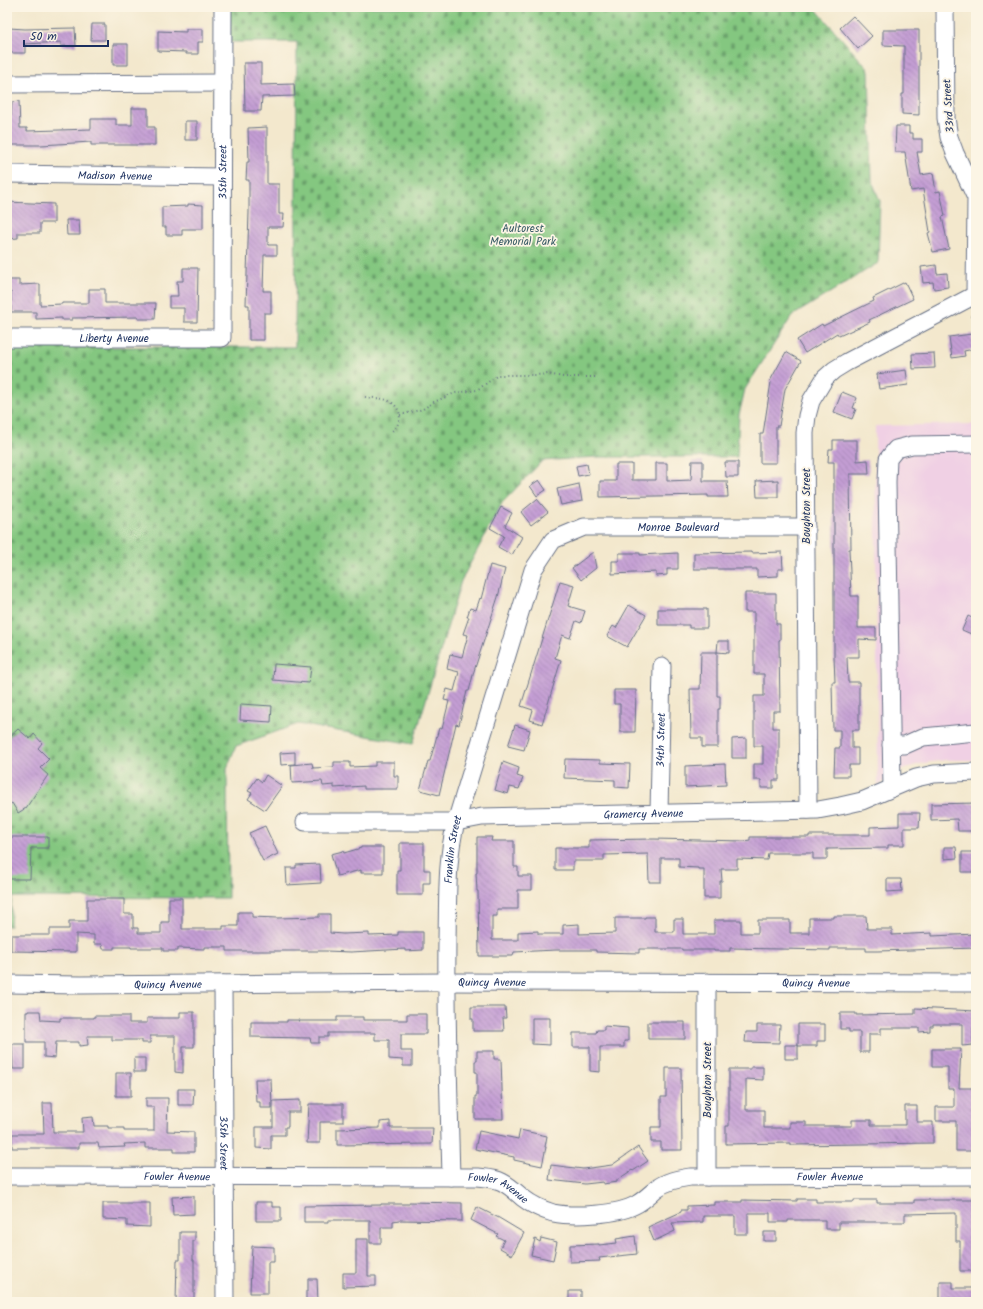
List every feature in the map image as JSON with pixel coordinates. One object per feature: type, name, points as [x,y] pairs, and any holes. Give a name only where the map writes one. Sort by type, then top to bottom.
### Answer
[{"type":"street","name":"35th Street","points":[[222,338],[223,7]]},
{"type":"street","name":"33rd Street","points":[[945,7],[946,118],[955,153],[976,198],[975,295]]},
{"type":"street","points":[[7,84],[223,83]]},
{"type":"street","name":"Madison Avenue","points":[[7,174],[222,177]]},
{"type":"street","name":"Boughton Street","points":[[808,810],[805,434],[807,416],[811,401],[825,378],[847,362],[975,295]]},
{"type":"street","name":"Liberty Avenue","points":[[7,338],[222,338]]},
{"type":"street","points":[[892,788],[887,482],[888,459],[896,449],[912,445],[976,444]]},
{"type":"street","name":"Monroe Boulevard","points":[[553,540],[584,527],[806,527]]},
{"type":"street","name":"Franklin Street","points":[[450,1177],[447,982],[448,860],[451,840],[533,570],[553,540]]},
{"type":"street","name":"34th Street","points":[[659,813],[662,666]]},
{"type":"street","points":[[891,745],[905,745],[923,737],[976,732]]},
{"type":"street","name":"Gramercy Avenue","points":[[305,822],[456,822],[482,817],[818,810],[862,801],[916,778],[934,774],[976,772]]},
{"type":"street","name":"Quincy Avenue","points":[[7,984],[82,985],[447,982],[976,983]]},
{"type":"street","name":"Boughton Street","points":[[707,982],[707,1177]]},
{"type":"street","name":"35th Street","points":[[223,984],[225,1302]]},
{"type":"street","name":"Fowler Avenue","points":[[7,1176],[478,1177],[500,1181],[508,1185],[535,1206],[554,1213],[603,1214],[628,1209],[638,1204],[658,1188],[669,1182],[690,1177],[976,1176]]},
{"type":"path","points":[[975,295],[972,316],[976,333]]},
{"type":"path","points":[[400,415],[423,409],[455,392],[477,390],[498,374],[548,374],[563,377],[596,377]]},
{"type":"path","points":[[365,397],[386,400],[395,406],[400,415],[399,423],[392,431]]},
{"type":"shaded area","points":[[976,424],[976,760],[946,760],[924,763],[902,769],[878,786],[875,426]]},
{"type":"green space","name":"Aultorest Memorial Park","points":[[229,7],[814,7],[869,70],[872,181],[880,201],[878,263],[792,316],[745,389],[739,415],[737,457],[595,457],[542,461],[502,503],[461,581],[413,744],[298,724],[236,746],[227,768],[228,898],[12,897],[10,926],[7,926],[7,347],[295,347],[297,42],[229,42]]},
{"type":"building","points":[[853,16],[872,36],[858,49],[840,28]]},
{"type":"building","points":[[92,24],[105,24],[105,40],[91,40]]},
{"type":"building","points":[[9,28],[75,28],[76,46],[61,46],[61,42],[25,44],[25,53],[9,53]]},
{"type":"building","points":[[186,29],[203,29],[203,42],[198,42],[198,54],[158,51],[158,31],[186,32]]},
{"type":"building","points":[[883,30],[919,30],[919,115],[902,114],[902,94],[904,94],[904,46],[883,45]]},
{"type":"building","points":[[113,44],[128,44],[128,65],[113,65]]},
{"type":"building","points":[[244,63],[261,63],[261,85],[294,84],[295,96],[262,97],[261,111],[245,111]]},
{"type":"building","points":[[19,101],[20,128],[27,128],[27,131],[91,129],[91,119],[116,119],[116,125],[132,125],[132,108],[148,108],[148,127],[155,127],[155,145],[91,145],[91,142],[11,145],[11,126],[7,126],[7,115],[11,115],[12,102]]},
{"type":"building","points":[[185,121],[197,121],[197,140],[185,140]]},
{"type":"building","points":[[896,126],[909,126],[909,133],[913,133],[913,139],[922,139],[922,152],[917,152],[921,175],[933,173],[936,192],[940,191],[945,216],[942,217],[949,249],[933,252],[928,233],[930,232],[923,189],[911,191],[905,152],[895,152]]},
{"type":"building","points":[[267,127],[267,184],[279,184],[279,214],[284,214],[283,227],[268,227],[268,245],[277,245],[277,255],[264,255],[263,291],[271,291],[271,313],[264,313],[264,340],[249,340],[249,305],[246,305],[249,212],[249,180],[246,180],[247,162],[249,162],[248,128]]},
{"type":"building","points":[[7,202],[54,204],[54,223],[40,223],[40,233],[18,233],[18,238],[7,239]]},
{"type":"building","points":[[188,204],[203,205],[203,229],[182,229],[182,235],[166,235],[166,227],[162,227],[162,207],[188,206]]},
{"type":"building","points":[[66,220],[79,220],[80,235],[67,235]]},
{"type":"building","points":[[936,265],[937,274],[947,273],[948,287],[934,289],[933,282],[923,283],[921,267]]},
{"type":"building","points":[[183,268],[198,268],[197,322],[184,322],[184,308],[169,308],[169,296],[178,296],[177,281],[183,281]]},
{"type":"building","points":[[7,280],[19,280],[19,285],[40,284],[40,305],[89,303],[89,289],[105,289],[105,303],[156,303],[155,319],[138,319],[138,317],[72,318],[72,320],[62,320],[62,318],[36,319],[36,312],[11,312],[11,292],[7,291]]},
{"type":"building","points":[[905,282],[913,299],[869,320],[870,322],[839,336],[837,333],[805,353],[797,340],[822,324],[823,326],[874,301],[873,298]]},
{"type":"building","points":[[972,334],[974,349],[964,351],[965,356],[952,358],[949,337]]},
{"type":"building","points":[[786,352],[801,361],[785,389],[779,426],[776,426],[776,463],[760,463],[760,434],[763,434],[770,381]]},
{"type":"building","points":[[934,353],[935,368],[913,369],[912,354]]},
{"type":"building","points":[[906,370],[908,385],[879,389],[877,374]]},
{"type":"building","points":[[842,392],[857,398],[853,408],[856,409],[852,419],[834,412]]},
{"type":"building","points":[[833,440],[857,440],[857,461],[868,460],[869,474],[850,474],[851,549],[849,549],[851,596],[858,596],[858,628],[876,628],[876,640],[859,639],[859,657],[847,657],[848,682],[859,682],[859,730],[852,730],[852,748],[858,748],[858,765],[849,765],[849,776],[834,776],[835,748],[840,748],[840,730],[833,730],[832,682],[835,682],[834,462],[828,462],[829,449],[833,449]]},
{"type":"building","points":[[692,461],[703,461],[703,481],[727,481],[728,497],[708,497],[708,495],[600,497],[600,481],[616,481],[616,464],[632,464],[632,480],[656,480],[656,463],[667,463],[667,481],[691,480]]},
{"type":"building","points":[[725,462],[738,462],[738,477],[726,477]]},
{"type":"building","points":[[587,464],[589,474],[578,476],[576,466]]},
{"type":"building","points":[[539,480],[546,490],[537,496],[530,486]]},
{"type":"building","points":[[778,480],[778,497],[757,497],[756,481]]},
{"type":"building","points":[[579,484],[582,501],[561,505],[557,489]]},
{"type":"building","points":[[537,499],[548,512],[531,525],[521,512]]},
{"type":"building","points":[[501,507],[512,513],[505,526],[522,537],[512,555],[498,547],[504,536],[490,528]]},
{"type":"building","points":[[593,552],[596,568],[581,580],[572,568]]},
{"type":"building","points":[[782,552],[783,569],[778,569],[778,576],[757,577],[757,569],[694,569],[694,553]]},
{"type":"building","points":[[619,553],[640,553],[640,555],[678,553],[678,569],[667,569],[667,575],[656,576],[656,572],[612,574],[612,561],[619,561]]},
{"type":"building","points":[[490,565],[505,569],[498,597],[469,691],[467,691],[459,725],[456,724],[439,795],[420,790],[439,728],[442,729],[449,701],[444,700],[447,689],[454,691],[459,672],[447,669],[450,654],[462,657],[468,635],[463,634],[469,617],[467,617],[470,608],[476,610],[480,598],[481,599]]},
{"type":"building","points":[[560,581],[574,585],[568,606],[585,611],[581,623],[576,621],[570,638],[562,635],[555,658],[561,660],[542,724],[530,720],[533,710],[521,706]]},
{"type":"building","points":[[745,593],[776,593],[776,624],[780,624],[780,711],[773,711],[773,728],[779,728],[779,780],[773,780],[773,788],[761,788],[761,780],[754,780],[754,764],[763,764],[763,746],[754,746],[754,696],[764,696],[764,674],[754,674],[754,612],[745,612]]},
{"type":"building","points":[[629,605],[646,615],[627,647],[607,636],[613,626],[616,628]]},
{"type":"building","points":[[658,609],[707,609],[707,628],[689,628],[689,625],[658,625]]},
{"type":"building","points":[[968,616],[976,620],[976,636],[962,630]]},
{"type":"building","points":[[718,641],[729,641],[729,653],[717,652]]},
{"type":"building","points":[[701,652],[717,652],[717,696],[720,696],[720,709],[718,709],[718,747],[702,747],[702,738],[691,738],[690,689],[700,689]]},
{"type":"building","points":[[274,664],[311,667],[309,683],[273,680]]},
{"type":"building","points":[[614,690],[636,690],[635,732],[620,732],[620,704],[614,704]]},
{"type":"building","points":[[241,704],[272,706],[271,722],[240,720]]},
{"type":"building","points":[[515,725],[530,730],[524,750],[508,746]]},
{"type":"building","points":[[18,729],[30,739],[34,734],[42,743],[38,748],[49,759],[40,768],[48,775],[26,808],[18,813],[12,803],[7,806],[7,739]]},
{"type":"building","points":[[746,738],[746,758],[732,758],[732,739]]},
{"type":"building","points":[[295,752],[295,764],[281,765],[280,753]]},
{"type":"building","points":[[565,759],[600,760],[600,763],[630,764],[629,788],[615,787],[615,780],[564,778]]},
{"type":"building","points":[[334,762],[350,762],[350,767],[375,766],[375,762],[394,762],[394,776],[398,776],[398,789],[364,789],[364,786],[334,788],[334,785],[323,786],[322,781],[292,783],[291,765],[312,763],[313,768],[334,767]]},
{"type":"building","points":[[503,762],[519,768],[517,776],[523,778],[519,789],[510,787],[508,794],[495,790]]},
{"type":"building","points":[[725,764],[726,785],[685,787],[685,766]]},
{"type":"building","points":[[266,775],[282,786],[265,810],[248,799],[252,793],[248,791],[257,778],[262,782]]},
{"type":"building","points":[[976,803],[976,831],[958,831],[957,819],[931,820],[931,804]]},
{"type":"building","points":[[899,813],[920,813],[919,828],[904,828],[904,845],[888,845],[888,848],[827,849],[827,859],[813,859],[813,853],[768,853],[767,860],[737,859],[737,869],[721,869],[722,881],[720,881],[720,898],[704,898],[704,869],[679,867],[679,858],[661,858],[661,882],[649,882],[648,854],[604,855],[604,861],[573,861],[573,870],[555,870],[555,848],[589,848],[589,840],[654,839],[744,841],[750,840],[750,837],[870,835],[870,827],[899,826]]},
{"type":"building","points":[[265,826],[278,854],[263,861],[249,833]]},
{"type":"building","points":[[8,837],[48,837],[48,848],[31,848],[30,879],[7,879]]},
{"type":"building","points":[[477,837],[492,837],[491,841],[514,841],[514,867],[518,867],[518,876],[532,876],[532,890],[518,890],[518,909],[497,909],[497,916],[492,916],[492,940],[518,940],[518,932],[538,931],[538,934],[563,934],[563,925],[579,924],[579,934],[615,933],[615,918],[655,917],[655,932],[674,932],[674,919],[683,919],[683,934],[714,934],[714,920],[741,920],[741,933],[758,933],[758,920],[790,920],[790,933],[809,933],[809,918],[866,916],[867,929],[892,929],[892,935],[932,933],[932,936],[976,934],[976,948],[877,951],[866,951],[866,948],[830,948],[830,950],[730,948],[730,951],[639,949],[639,953],[596,952],[596,950],[556,950],[514,952],[513,956],[479,956],[478,891],[476,873]]},
{"type":"building","points":[[400,843],[424,843],[424,870],[430,870],[430,883],[423,883],[423,895],[397,895],[397,870],[400,870]]},
{"type":"building","points":[[361,847],[383,847],[383,873],[361,873],[361,870],[337,876],[331,854],[343,851],[344,853]]},
{"type":"building","points":[[944,847],[956,847],[957,858],[944,859]]},
{"type":"building","points":[[962,852],[976,852],[976,872],[962,872]]},
{"type":"building","points":[[320,864],[321,883],[287,885],[286,868],[296,868],[296,865]]},
{"type":"building","points":[[887,879],[901,879],[902,891],[887,892]]},
{"type":"building","points":[[169,898],[182,898],[182,929],[223,929],[223,926],[238,926],[238,912],[252,912],[252,917],[277,918],[319,917],[319,914],[330,914],[330,933],[369,933],[369,936],[398,935],[398,932],[423,932],[423,950],[405,951],[405,949],[351,952],[227,951],[227,947],[204,947],[204,949],[178,948],[178,951],[163,951],[163,948],[131,947],[114,947],[114,949],[103,949],[102,944],[94,944],[94,935],[76,934],[76,952],[11,951],[11,935],[50,935],[50,929],[69,929],[69,921],[87,921],[87,899],[124,899],[124,914],[133,914],[133,928],[138,928],[138,933],[161,933],[161,922],[169,922]]},
{"type":"building","points":[[471,1007],[505,1007],[506,1018],[503,1018],[504,1031],[473,1031]]},
{"type":"building","points":[[915,1008],[976,1011],[976,1028],[973,1028],[973,1045],[962,1046],[962,1024],[933,1024],[933,1026],[930,1026],[930,1031],[919,1032],[919,1028],[881,1028],[881,1034],[869,1034],[869,1052],[860,1052],[860,1032],[849,1032],[849,1029],[840,1029],[840,1013],[856,1013],[856,1015],[915,1014]]},
{"type":"building","points":[[40,1011],[41,1020],[60,1021],[60,1018],[129,1016],[129,1023],[147,1023],[147,1018],[180,1018],[180,1012],[194,1012],[194,1047],[183,1047],[183,1073],[175,1072],[175,1036],[150,1036],[150,1043],[142,1043],[142,1040],[112,1040],[112,1036],[87,1036],[88,1045],[79,1046],[79,1042],[56,1042],[55,1058],[44,1057],[44,1042],[26,1042],[26,1012]]},
{"type":"building","points":[[407,1014],[426,1014],[426,1034],[401,1034],[401,1051],[412,1051],[412,1066],[403,1066],[403,1060],[389,1059],[389,1040],[375,1040],[375,1033],[328,1033],[328,1037],[319,1037],[319,1043],[311,1043],[310,1038],[251,1037],[251,1022],[287,1022],[287,1020],[337,1021],[337,1017],[363,1017],[363,1020],[407,1020]]},
{"type":"building","points":[[532,1018],[550,1018],[550,1045],[532,1044]]},
{"type":"building","points":[[648,1022],[685,1022],[685,1039],[648,1039]]},
{"type":"building","points":[[798,1024],[825,1024],[825,1041],[817,1041],[817,1046],[798,1046]]},
{"type":"building","points":[[757,1025],[780,1025],[779,1043],[745,1042],[746,1032],[757,1032]]},
{"type":"building","points":[[604,1026],[628,1028],[628,1041],[624,1041],[624,1047],[600,1047],[600,1072],[590,1071],[590,1047],[573,1047],[573,1033],[596,1033],[597,1030],[604,1030]]},
{"type":"building","points":[[12,1044],[25,1044],[25,1069],[13,1069]]},
{"type":"building","points":[[785,1045],[798,1045],[798,1059],[785,1059]]},
{"type":"building","points":[[932,1049],[961,1049],[959,1088],[974,1088],[975,1130],[973,1130],[973,1151],[956,1151],[956,1121],[936,1121],[936,1107],[954,1107],[954,1089],[948,1089],[948,1067],[932,1067]]},
{"type":"building","points":[[477,1051],[494,1051],[494,1059],[501,1059],[503,1119],[475,1119],[477,1072],[475,1072],[475,1061],[477,1061]]},
{"type":"building","points":[[134,1058],[145,1058],[145,1072],[134,1072]]},
{"type":"building","points":[[751,1067],[763,1067],[763,1080],[746,1079],[746,1110],[764,1110],[764,1128],[790,1128],[790,1122],[806,1122],[806,1126],[852,1126],[852,1120],[871,1120],[871,1125],[905,1125],[905,1106],[917,1106],[917,1122],[933,1122],[933,1143],[790,1145],[790,1143],[726,1144],[726,1126],[729,1126],[729,1069],[751,1069]]},
{"type":"building","points":[[666,1068],[681,1068],[682,1150],[661,1150],[661,1142],[651,1142],[651,1127],[661,1127],[661,1097],[666,1097]]},
{"type":"building","points":[[116,1073],[131,1073],[131,1096],[116,1096]]},
{"type":"building","points":[[255,1079],[271,1079],[272,1108],[260,1108],[260,1102],[256,1102]]},
{"type":"building","points":[[178,1089],[194,1089],[193,1105],[178,1105]]},
{"type":"building","points":[[146,1098],[168,1098],[167,1131],[194,1132],[194,1152],[174,1152],[174,1148],[145,1148],[145,1143],[124,1144],[125,1147],[99,1148],[98,1143],[79,1143],[79,1148],[12,1148],[12,1134],[44,1134],[43,1103],[52,1103],[53,1132],[83,1132],[82,1118],[93,1117],[94,1126],[124,1128],[124,1131],[154,1131],[154,1107],[146,1107]]},
{"type":"building","points":[[300,1100],[300,1112],[288,1112],[288,1127],[285,1127],[285,1135],[271,1135],[271,1149],[256,1148],[256,1127],[273,1127],[273,1101]]},
{"type":"building","points":[[309,1104],[343,1104],[343,1122],[320,1122],[320,1143],[307,1143]]},
{"type":"building","points":[[390,1121],[390,1128],[433,1128],[432,1144],[337,1145],[337,1129],[380,1128],[380,1122]]},
{"type":"building","points":[[520,1130],[547,1136],[542,1166],[514,1160],[514,1157],[475,1149],[479,1131],[518,1139]]},
{"type":"building","points":[[638,1147],[648,1161],[617,1180],[617,1182],[585,1184],[549,1180],[551,1165],[583,1169],[612,1165]]},
{"type":"building","points":[[194,1196],[194,1214],[173,1215],[172,1197]]},
{"type":"building","points":[[797,1199],[816,1199],[816,1202],[854,1202],[854,1200],[877,1200],[877,1203],[914,1203],[914,1200],[976,1200],[974,1271],[960,1271],[960,1241],[956,1241],[956,1213],[905,1214],[905,1222],[839,1222],[839,1229],[825,1229],[825,1220],[788,1220],[788,1222],[770,1222],[770,1213],[748,1213],[748,1234],[735,1234],[735,1216],[703,1216],[703,1222],[672,1223],[675,1231],[654,1241],[648,1227],[681,1212],[681,1210],[687,1210],[687,1206],[714,1205],[714,1202],[742,1202],[742,1200],[797,1201]]},
{"type":"building","points":[[256,1202],[272,1202],[272,1207],[281,1207],[281,1221],[256,1221]]},
{"type":"building","points":[[409,1202],[462,1203],[462,1221],[393,1221],[393,1227],[381,1227],[381,1243],[370,1243],[370,1220],[328,1220],[328,1222],[304,1222],[304,1206],[409,1204]]},
{"type":"building","points":[[103,1203],[150,1203],[150,1227],[127,1226],[127,1220],[103,1219]]},
{"type":"building","points":[[477,1207],[524,1233],[512,1255],[500,1248],[504,1240],[496,1236],[498,1234],[471,1220]]},
{"type":"building","points":[[180,1232],[195,1232],[195,1241],[193,1241],[194,1302],[176,1302],[177,1260],[180,1260]]},
{"type":"building","points":[[764,1232],[776,1232],[776,1241],[764,1241]]},
{"type":"building","points":[[635,1236],[637,1254],[599,1258],[600,1261],[570,1262],[570,1245],[599,1245],[617,1243],[616,1239]]},
{"type":"building","points":[[541,1238],[557,1242],[553,1260],[531,1255],[535,1239],[540,1242]]},
{"type":"building","points":[[356,1239],[368,1239],[368,1276],[376,1276],[376,1286],[343,1287],[343,1273],[356,1273]]},
{"type":"building","points":[[252,1246],[274,1247],[274,1262],[268,1262],[268,1293],[250,1293]]},
{"type":"building","points":[[308,1279],[317,1279],[318,1302],[306,1302]]},
{"type":"building","points":[[940,1282],[953,1282],[953,1288],[976,1288],[975,1302],[951,1302],[951,1298],[940,1298]]},
{"type":"building","points":[[569,1291],[581,1291],[581,1302],[569,1302]]}]
